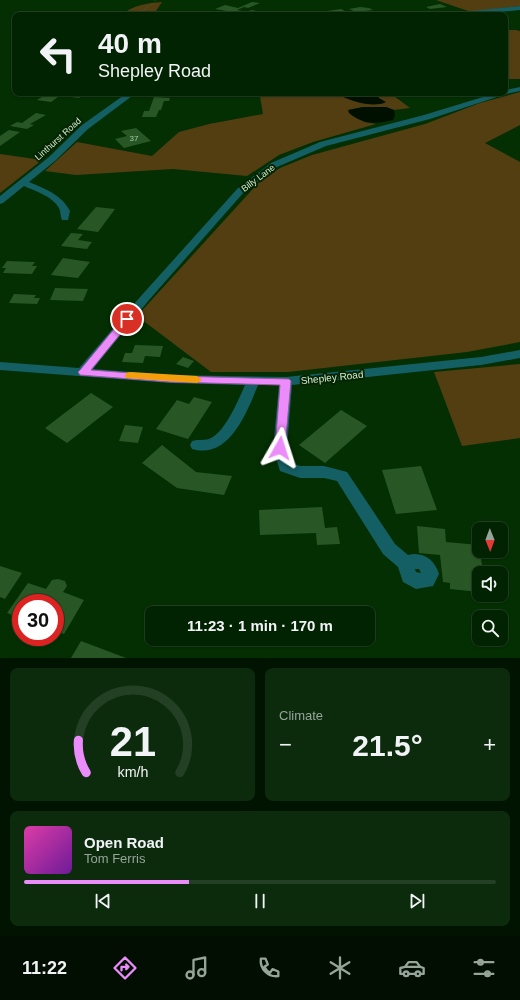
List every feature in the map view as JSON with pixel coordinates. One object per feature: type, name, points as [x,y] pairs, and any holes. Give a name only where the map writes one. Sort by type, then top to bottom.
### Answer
[{"type":"street","points":[[481,12],[520,8]]},
{"type":"street","name":"Billy Lane","points":[[508,92],[520,89]]},
{"type":"street","name":"Linthurst Road","points":[[0,201],[52,159],[85,127],[128,96]]},
{"type":"street","name":"Billy Lane","points":[[83,372],[145,298],[241,190],[274,165],[323,144],[427,117],[494,96]]},
{"type":"street","points":[[23,183],[52,196],[64,209],[65,218]]},
{"type":"street","name":"Shepley Road","points":[[0,366],[170,379],[286,381],[481,361],[520,354]]},
{"type":"street","points":[[197,445],[213,444],[220,437],[240,412],[253,381]]},
{"type":"street","points":[[286,381],[280,448],[285,467],[300,472],[324,472],[342,476],[347,480],[386,544],[397,557],[408,565]]},
{"type":"path","points":[[140,12],[155,2],[155,0]]},
{"type":"shaded area","points":[[436,0],[520,0],[520,6],[471,12]]},
{"type":"shaded area","points":[[162,2],[156,12],[126,12],[135,7]]},
{"type":"shaded area","points":[[508,30],[520,31],[520,79],[508,79]]},
{"type":"shaded area","points":[[520,92],[520,125],[485,143],[520,162],[520,342],[467,352],[288,372],[211,372],[137,316],[262,179],[280,168],[312,155],[425,124],[480,103]]},
{"type":"shaded area","points":[[260,96],[394,96],[410,108],[394,110],[386,107],[363,107],[349,110],[364,122],[376,124],[313,142],[279,155],[247,176],[173,169],[76,175],[45,171],[77,142],[152,156],[179,132],[209,124],[263,114]]},
{"type":"shaded area","points":[[341,96],[378,96],[386,102],[381,104],[364,104]]},
{"type":"shaded area","points":[[363,107],[386,107],[394,110],[395,115],[393,120],[376,123],[365,122],[354,117],[348,110]]},
{"type":"shaded area","points":[[0,154],[42,160],[0,193]]},
{"type":"shaded area","points":[[520,364],[520,438],[462,446],[434,372]]},
{"type":"building","points":[[252,2],[260,3],[248,8],[244,7],[237,10],[247,12],[232,12],[215,9],[225,5],[238,8]]},
{"type":"building","points":[[440,4],[447,7],[430,9],[426,7]]},
{"type":"building","points":[[360,7],[373,10],[356,12],[349,9]]},
{"type":"building","points":[[341,9],[347,12],[329,12],[327,11]]},
{"type":"building","points":[[251,10],[257,11],[255,12],[247,12]]},
{"type":"building","points":[[43,96],[58,97],[51,102],[37,100]]},
{"type":"building","points":[[64,96],[82,96],[79,98]]},
{"type":"building","points":[[154,97],[170,98],[169,101],[164,101],[161,110],[159,110],[156,117],[142,117],[144,111],[149,111]]},
{"type":"building","points":[[36,113],[46,115],[30,124],[34,125],[27,129],[10,126],[17,122],[22,123]]},
{"type":"building","points":[[136,128],[151,141],[124,148],[115,139],[127,136],[121,131]]},
{"type":"building","points":[[9,130],[20,132],[0,146],[0,136]]},
{"type":"building","points":[[96,207],[115,209],[98,232],[77,229]]},
{"type":"building","points":[[71,233],[83,234],[78,240],[92,242],[87,249],[61,246]]},
{"type":"building","points":[[63,258],[90,262],[78,278],[51,275]]},
{"type":"building","points":[[7,261],[35,262],[32,266],[37,266],[32,274],[3,273],[6,268],[2,268]]},
{"type":"building","points":[[55,288],[88,289],[83,301],[50,300]]},
{"type":"building","points":[[14,294],[36,295],[34,298],[40,298],[37,304],[9,303]]},
{"type":"building","points":[[135,345],[163,346],[160,357],[145,356],[143,363],[122,362],[125,353],[132,353]]},
{"type":"building","points":[[183,357],[194,361],[188,368],[176,364]]},
{"type":"building","points":[[91,393],[113,407],[67,443],[45,428]]},
{"type":"building","points":[[194,397],[212,402],[188,439],[156,429],[177,400],[189,404]]},
{"type":"building","points":[[341,410],[367,426],[325,463],[299,445]]},
{"type":"building","points":[[125,425],[143,427],[138,443],[119,441]]},
{"type":"building","points":[[162,445],[196,472],[232,476],[224,495],[177,488],[142,463]]},
{"type":"building","points":[[421,466],[437,510],[396,514],[382,470]]},
{"type":"building","points":[[322,507],[325,528],[337,527],[340,544],[317,545],[316,533],[260,535],[259,510]]},
{"type":"building","points":[[417,526],[445,529],[446,542],[472,544],[472,558],[481,558],[482,566],[472,566],[472,591],[450,589],[450,583],[443,582],[440,555],[419,553]]},
{"type":"building","points":[[0,566],[22,573],[5,599],[0,597]]},
{"type":"building","points":[[58,579],[65,581],[67,586],[63,592],[84,600],[64,634],[64,594],[20,594],[28,583],[46,589],[52,580]]},
{"type":"building","points":[[12,606],[12,615],[7,613]]},
{"type":"building","points":[[81,641],[126,658],[71,658]]},
{"type":"slow traffic","points":[[130,376],[197,380]]},
{"type":"route","points":[[127,319],[83,372],[170,379],[286,381],[280,448]]}]
